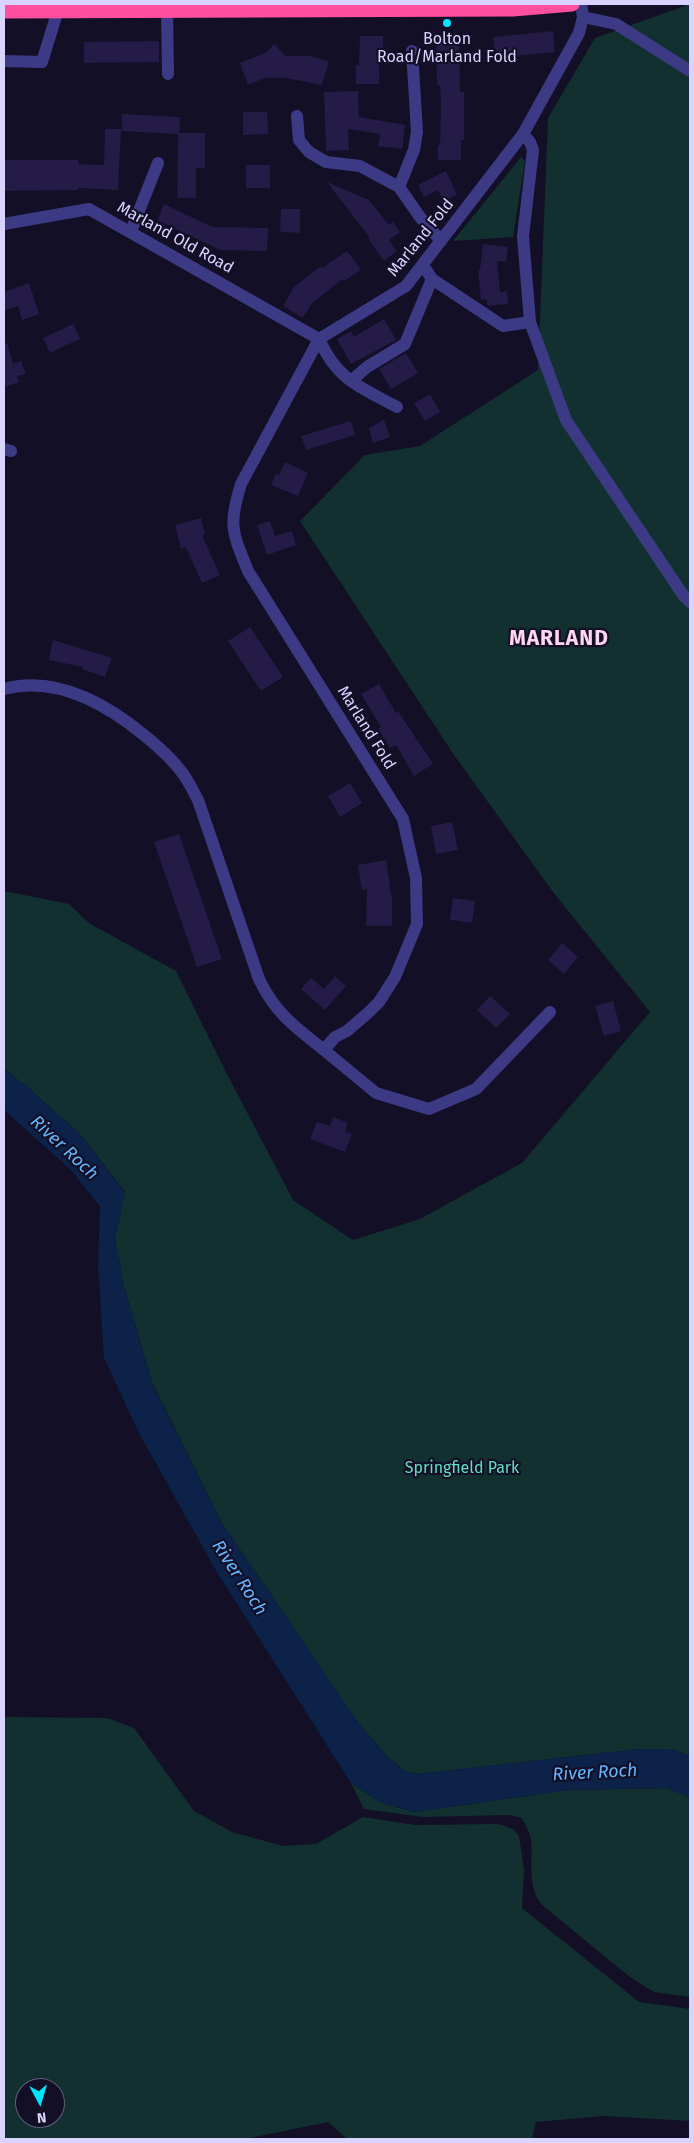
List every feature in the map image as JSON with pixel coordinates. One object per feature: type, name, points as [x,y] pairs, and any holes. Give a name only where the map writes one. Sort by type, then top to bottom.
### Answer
[{"type":"highway","points":[[4,11],[52,8],[167,9],[256,6],[531,9],[572,4]]},
{"type":"street","points":[[4,62],[42,62],[52,8]]},
{"type":"street","points":[[167,9],[168,74]]},
{"type":"street","points":[[582,10],[616,24],[690,71]]},
{"type":"street","name":"Marland Fold","points":[[324,1050],[335,1037],[347,1031],[379,1002],[395,977],[417,924],[418,900],[412,854],[403,820],[248,571],[232,529],[234,508],[241,484],[319,339],[406,286],[424,265],[523,134],[571,48],[578,33],[582,10]]},
{"type":"street","points":[[399,187],[414,150],[417,132],[412,51]]},
{"type":"street","points":[[297,116],[293,133],[309,152],[326,162],[360,166],[399,187],[420,217],[441,241]]},
{"type":"street","points":[[523,134],[530,142],[533,150],[523,236],[530,322],[566,420],[683,595],[690,602]]},
{"type":"street","points":[[131,231],[158,164]]},
{"type":"street","name":"Marland Old Road","points":[[4,224],[90,209],[319,339]]},
{"type":"street","points":[[424,265],[432,279],[503,326],[530,322]]},
{"type":"street","points":[[350,381],[367,367],[405,344],[432,279]]},
{"type":"street","points":[[319,339],[337,368],[350,381],[397,407]]},
{"type":"street","points":[[4,690],[34,685],[49,687],[88,699],[110,709],[174,763],[187,779],[198,800],[242,936],[266,995],[278,1012],[376,1092],[428,1109],[476,1089],[550,1012]]},
{"type":"green space","name":"Springfield Park","points":[[690,4],[690,1756],[671,1749],[639,1749],[417,1774],[406,1772],[387,1756],[357,1721],[222,1523],[152,1382],[124,1286],[115,1239],[125,1192],[80,1134],[4,1069],[4,891],[69,904],[89,923],[176,971],[293,1200],[353,1240],[420,1219],[522,1163],[650,1012],[553,892],[454,755],[300,521],[365,455],[420,446],[538,370],[548,118],[595,38]]},
{"type":"green space","points":[[521,157],[525,161],[513,237],[453,241]]},
{"type":"green space","points":[[4,1717],[107,1718],[134,1728],[194,1811],[232,1832],[283,1846],[316,1844],[363,1817],[415,1825],[499,1824],[513,1829],[519,1836],[524,1870],[522,1908],[639,2002],[690,2009],[690,2121],[604,2116],[536,2122],[532,2139],[347,2139],[328,2122],[245,2139],[4,2139]]},
{"type":"green space","points":[[351,1783],[380,1802],[414,1812],[569,1790],[666,1788],[690,1797],[690,1997],[654,1992],[630,1977],[542,1905],[537,1898],[532,1883],[531,1840],[522,1818],[509,1815],[422,1817],[364,1809]]},
{"type":"water","name":"River Roch","points":[[4,1069],[80,1134],[125,1193],[115,1239],[124,1286],[152,1383],[222,1523],[357,1721],[387,1756],[406,1772],[417,1774],[639,1749],[671,1749],[690,1756],[690,1797],[666,1788],[569,1790],[414,1812],[380,1802],[351,1783],[215,1569],[139,1433],[104,1358],[98,1266],[100,1206],[71,1170],[4,1110]]},
{"type":"building","points":[[553,31],[555,52],[495,58],[493,37]]},
{"type":"building","points":[[360,36],[383,36],[383,55],[379,55],[379,84],[356,84],[356,65],[359,65]]},
{"type":"building","points":[[436,36],[449,36],[449,42],[459,42],[460,92],[464,92],[464,140],[461,140],[461,160],[438,160],[441,107],[440,85],[437,85]]},
{"type":"building","points":[[159,41],[159,62],[84,63],[84,42]]},
{"type":"building","points":[[274,44],[286,56],[309,56],[329,61],[322,85],[286,78],[265,78],[248,85],[240,63],[267,52]]},
{"type":"building","points":[[358,91],[359,117],[405,125],[402,149],[378,146],[380,134],[348,129],[349,150],[326,151],[324,92]]},
{"type":"building","points":[[243,112],[267,112],[268,134],[243,135]]},
{"type":"building","points":[[122,114],[180,117],[179,133],[205,133],[205,168],[196,168],[196,198],[177,198],[178,134],[122,131]]},
{"type":"building","points":[[105,129],[121,129],[118,190],[78,188],[78,190],[4,191],[4,160],[78,160],[78,164],[104,165]]},
{"type":"building","points":[[246,165],[270,165],[270,188],[246,188]]},
{"type":"building","points":[[446,171],[457,195],[444,201],[438,190],[424,197],[418,185]]},
{"type":"building","points":[[327,182],[369,200],[389,225],[393,222],[400,232],[389,240],[397,251],[384,261],[368,239],[370,238]]},
{"type":"building","points":[[164,204],[212,227],[268,228],[267,251],[220,250],[157,220]]},
{"type":"building","points":[[281,209],[300,209],[300,233],[280,232]]},
{"type":"building","points":[[483,244],[508,247],[506,262],[497,261],[500,292],[507,291],[508,304],[488,306],[486,299],[481,300],[478,269],[480,269]]},
{"type":"building","points":[[347,251],[361,270],[344,281],[343,279],[312,303],[303,318],[283,306],[294,287],[321,266],[322,268]]},
{"type":"building","points":[[29,283],[39,314],[22,320],[18,306],[4,311],[4,292]]},
{"type":"building","points":[[384,319],[396,340],[351,364],[337,339],[351,331],[354,337]]},
{"type":"building","points":[[73,324],[80,339],[50,353],[43,338]]},
{"type":"building","points":[[7,343],[13,364],[21,361],[26,374],[17,376],[19,382],[4,387],[4,344]]},
{"type":"building","points":[[406,353],[418,373],[391,389],[379,369]]},
{"type":"building","points":[[430,394],[440,412],[425,421],[414,403]]},
{"type":"building","points":[[384,420],[390,437],[373,443],[369,428]]},
{"type":"building","points":[[351,421],[355,435],[306,450],[301,436]]},
{"type":"building","points":[[285,462],[308,473],[298,496],[271,485],[276,473],[279,475]]},
{"type":"building","points":[[201,518],[205,534],[202,535],[220,575],[202,583],[186,547],[181,549],[175,525]]},
{"type":"building","points":[[270,521],[275,536],[292,531],[296,545],[267,555],[257,525]]},
{"type":"building","points":[[250,627],[283,677],[261,691],[228,641]]},
{"type":"building","points":[[53,640],[112,658],[105,677],[82,669],[83,667],[49,660]]},
{"type":"building","points":[[379,684],[396,713],[398,711],[433,764],[414,776],[396,745],[390,748],[378,729],[381,727],[361,694]]},
{"type":"building","points":[[350,783],[362,803],[340,817],[328,796]]},
{"type":"building","points":[[452,822],[458,850],[436,854],[431,826]]},
{"type":"building","points":[[179,834],[222,959],[197,967],[154,842]]},
{"type":"building","points":[[386,860],[392,899],[392,926],[366,926],[367,889],[362,890],[358,865]]},
{"type":"building","points":[[453,898],[475,901],[472,923],[450,920]]},
{"type":"building","points":[[562,943],[578,957],[564,974],[548,960]]},
{"type":"building","points":[[335,976],[346,986],[325,1010],[301,989],[311,978],[324,989]]},
{"type":"building","points":[[490,996],[510,1014],[496,1028],[477,1010]]},
{"type":"building","points":[[613,1001],[621,1031],[604,1036],[595,1006]]},
{"type":"building","points":[[333,1117],[348,1123],[345,1132],[352,1134],[345,1152],[310,1139],[317,1122],[330,1126]]},
{"type":"place","name":"Bolton Road/Marland Fold","points":[[447,23]]},
{"type":"district","name":"MARLAND","points":[[559,639]]}]
